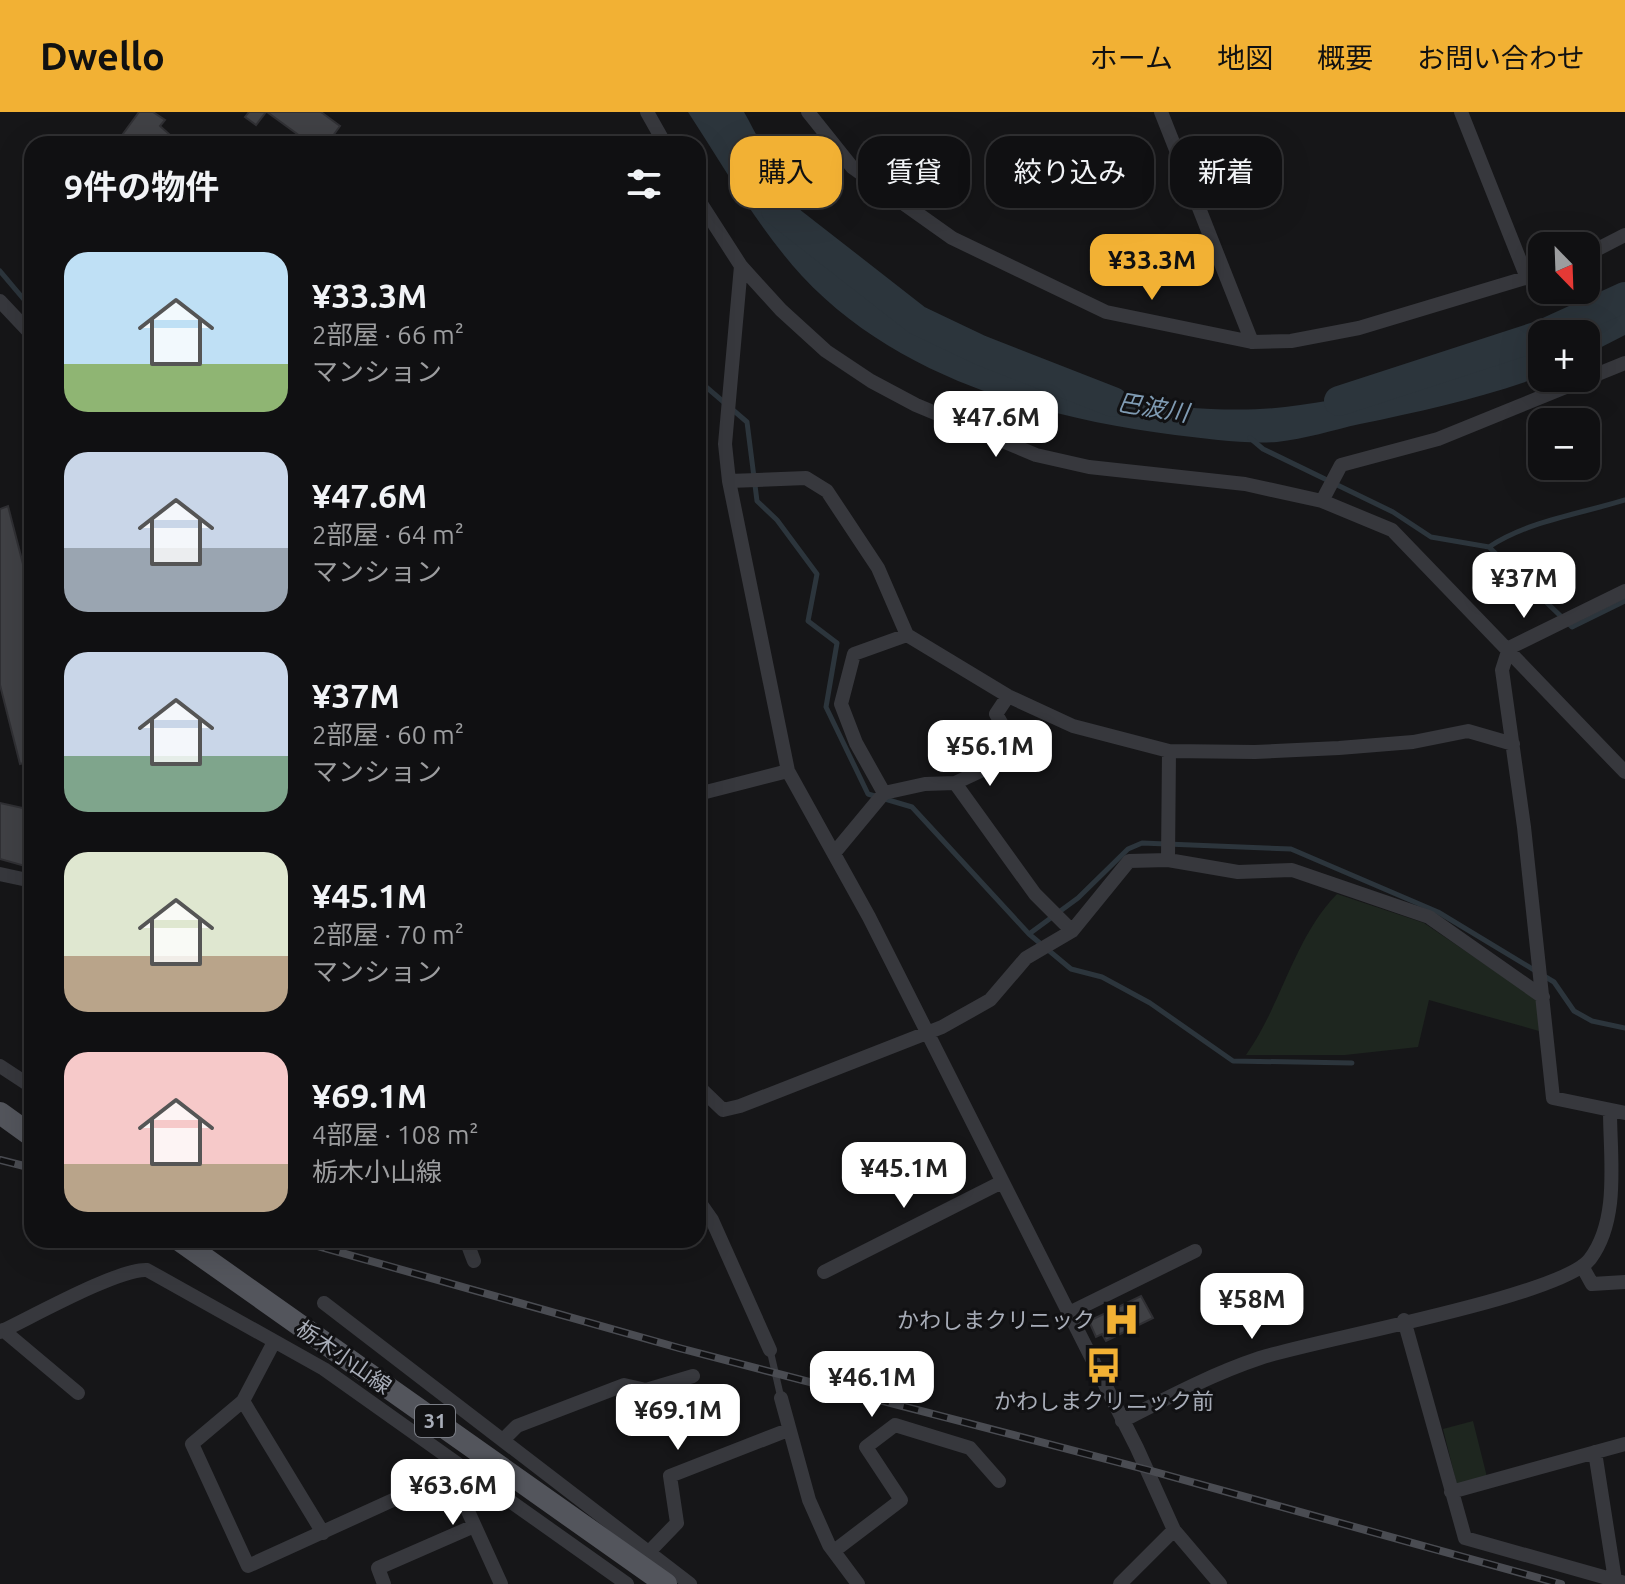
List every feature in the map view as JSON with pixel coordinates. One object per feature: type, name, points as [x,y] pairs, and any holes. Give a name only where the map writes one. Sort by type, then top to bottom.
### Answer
[{"type":"main road","points":[[3,1115],[24,1130]]},
{"type":"main road","name":"栃木小山線","points":[[190,1248],[666,1584]]},
{"type":"street","points":[[647,112],[660,136]]},
{"type":"street","points":[[808,112],[852,167],[952,238],[1106,312],[1252,342],[1291,341],[1359,328],[1527,278],[1461,112]]},
{"type":"street","points":[[1161,112],[1252,342]]},
{"type":"street","points":[[706,211],[741,266],[781,310],[826,351],[871,381],[916,405],[1036,455],[1089,467],[1245,484],[1322,501],[1392,530],[1509,648],[1625,772]]},
{"type":"street","points":[[1600,248],[1625,235]]},
{"type":"street","points":[[741,266],[725,444],[729,481],[788,771],[835,852],[1069,1313],[1174,1530],[1220,1584]]},
{"type":"street","points":[[0,301],[24,326]]},
{"type":"street","points":[[1322,501],[1341,465],[1438,439],[1625,363]]},
{"type":"street","points":[[729,481],[806,478],[827,491],[878,568],[907,635],[1008,696],[1073,726],[1169,751],[1255,752],[1339,748],[1413,742],[1468,731],[1513,744]]},
{"type":"street","points":[[1122,1421],[1209,1377],[1261,1358],[1532,1289],[1582,1266],[1600,1243],[1609,1216],[1618,1112],[1553,1098],[1502,670],[1509,648],[1625,591]]},
{"type":"street","points":[[884,793],[856,743],[841,704],[854,654],[907,635]]},
{"type":"street","points":[[835,852],[884,793],[925,784],[955,783],[987,768],[1014,745],[996,714],[1008,696]]},
{"type":"street","points":[[1168,860],[1169,751]]},
{"type":"street","points":[[706,792],[788,771]]},
{"type":"street","points":[[955,783],[1035,894],[1072,931]]},
{"type":"street","points":[[706,1094],[723,1110],[740,1106],[925,1031],[942,1027],[990,1000],[1026,958],[1072,931],[1129,861],[1168,860],[1238,872],[1292,870],[1429,917],[1543,997]]},
{"type":"street","points":[[0,874],[24,879]]},
{"type":"street","points":[[0,1066],[24,1082]]},
{"type":"street","points":[[824,1272],[1002,1182]]},
{"type":"street","points":[[706,1211],[770,1350]]},
{"type":"street","points":[[469,1248],[474,1261]]},
{"type":"street","points":[[1069,1313],[1195,1251]]},
{"type":"street","points":[[1582,1266],[1592,1284],[1625,1282]]},
{"type":"street","points":[[78,1393],[2,1331],[138,1269],[147,1270],[324,1369],[627,1584]]},
{"type":"street","points":[[324,1303],[690,1584]]},
{"type":"street","points":[[1404,1320],[1465,1538],[1620,1581],[1595,1452]]},
{"type":"street","points":[[274,1342],[243,1401],[192,1444],[248,1566],[450,1474]]},
{"type":"street","points":[[503,1440],[517,1426],[624,1385],[646,1390],[693,1376]]},
{"type":"street","points":[[781,1398],[809,1500],[834,1551],[858,1584]]},
{"type":"street","points":[[243,1401],[323,1533]]},
{"type":"street","points":[[834,1551],[901,1500],[866,1447],[895,1425],[970,1448],[999,1481]]},
{"type":"street","points":[[649,1552],[677,1523],[670,1476],[788,1430]]},
{"type":"street","points":[[1451,1492],[1625,1444]]},
{"type":"street","points":[[445,1455],[450,1474],[501,1584]]},
{"type":"street","points":[[384,1584],[378,1568],[474,1526]]},
{"type":"street","points":[[1120,1584],[1174,1530]]},
{"type":"lane","points":[[770,1350],[781,1398]]},
{"type":"shaded area","points":[[1337,894],[1424,923],[1538,1000],[1539,1031],[1429,1000],[1418,1047],[1345,1055],[1246,1055],[1310,931]]},
{"type":"shaded area","points":[[1473,1421],[1487,1477],[1457,1485],[1443,1429]]},
{"type":"water","points":[[688,112],[744,112],[758,136],[730,136],[730,178]]},
{"type":"water","points":[[750,208],[800,208],[808,243],[826,265],[898,319],[965,358],[999,371],[1079,392],[1167,406],[1209,409],[1285,407],[1383,390],[1448,374],[1528,346],[1528,381],[1452,403],[1277,442],[1239,442],[1125,427],[1024,404],[927,367],[882,341],[840,311],[802,276]]},
{"type":"water","points":[[1625,298],[1625,335],[1600,348],[1600,320],[1586,320]]},
{"type":"building","points":[[139,112],[153,112],[165,120],[160,126],[171,136],[121,136]]},
{"type":"building","points":[[249,112],[266,112],[256,125],[245,117]]},
{"type":"building","points":[[267,112],[321,112],[340,126],[333,136],[300,136]]},
{"type":"building","points":[[8,506],[24,568],[24,763],[20,764],[0,685],[0,509]]},
{"type":"building","points":[[0,803],[24,808],[24,866],[0,859]]},
{"type":"building","name":"かわしまクリニック","points":[[1141,1296],[1153,1318],[1106,1341],[1102,1334],[1096,1337],[1089,1321]]},
{"type":"waterway","name":"巴波川","points":[[776,210],[917,320],[980,350],[1113,402]]},
{"type":"waterway","points":[[0,271],[24,300]]},
{"type":"waterway","name":"巴波川","points":[[1575,320],[1625,297]]},
{"type":"waterway","name":"巴波川","points":[[1339,401],[1528,340]]},
{"type":"waterway","points":[[706,387],[747,422],[757,501],[777,520],[817,574],[808,621],[837,643],[826,707],[868,794],[912,807],[1029,934],[1078,898],[1128,849],[1142,843],[1291,849],[1438,912],[1554,982],[1574,1011],[1592,1021],[1625,1028]]},
{"type":"waterway","points":[[1250,438],[1263,449],[1393,512],[1431,537],[1489,547],[1537,524],[1625,500]]},
{"type":"waterway","points":[[1489,547],[1572,627],[1625,601]]},
{"type":"waterway","points":[[1029,934],[1071,969],[1102,977],[1150,1003],[1233,1061],[1352,1063]]},
{"type":"railway","points":[[0,1160],[24,1166]]},
{"type":"railway","points":[[324,1248],[679,1348],[1148,1470],[1561,1584]]},
{"type":"place","name":"かわしまクリニック","points":[[1121,1320]]},
{"type":"place","name":"かわしまクリニック前","points":[[1104,1365]]}]
